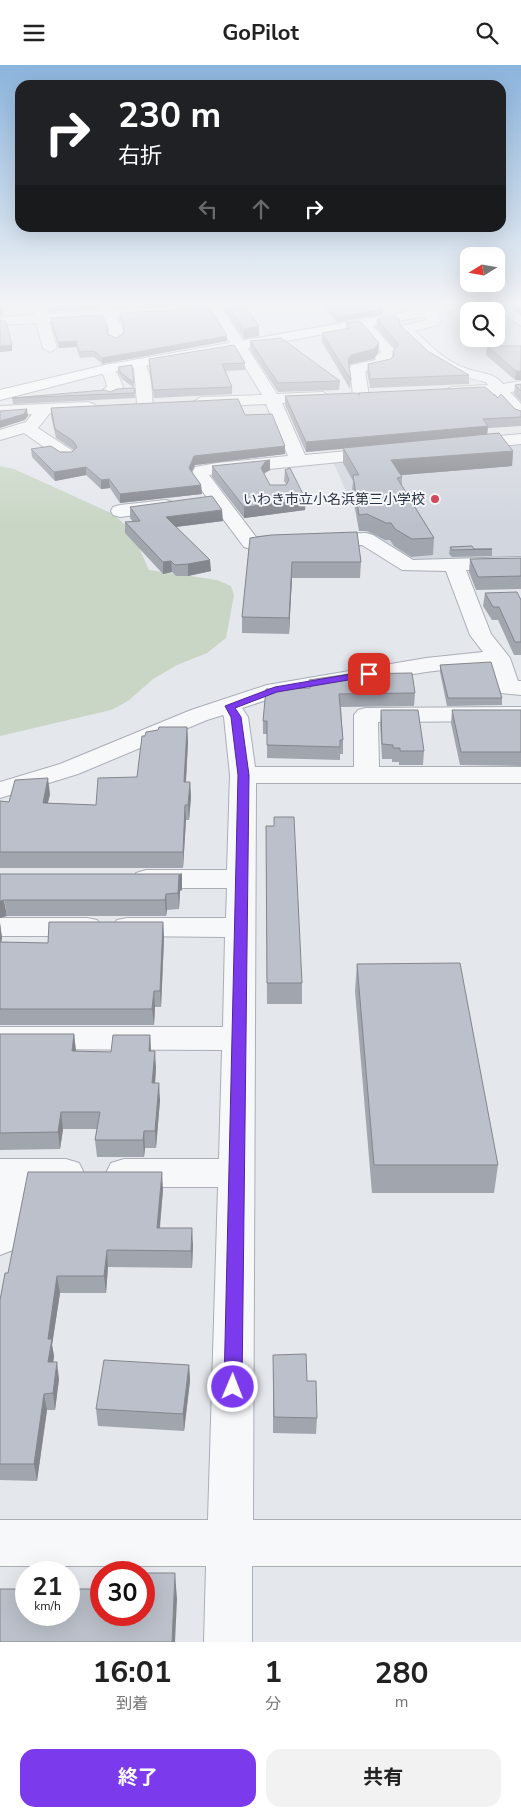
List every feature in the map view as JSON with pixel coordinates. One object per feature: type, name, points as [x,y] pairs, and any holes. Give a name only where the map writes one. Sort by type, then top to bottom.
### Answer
[{"type":"main road","points":[[0,386],[31,379]]},
{"type":"main road","points":[[0,395],[66,379]]},
{"type":"street","points":[[113,379],[122,405]]},
{"type":"street","points":[[122,405],[136,379]]},
{"type":"street","points":[[260,379],[272,399],[295,461],[294,467],[272,478]]},
{"type":"street","points":[[359,379],[361,396]]},
{"type":"street","points":[[489,379],[521,414]]},
{"type":"street","points":[[438,393],[468,398],[499,389],[521,386]]},
{"type":"street","points":[[189,403],[380,395]]},
{"type":"street","points":[[0,411],[163,404]]},
{"type":"street","points":[[0,435],[30,426],[45,409]]},
{"type":"street","points":[[30,426],[30,429],[67,455]]},
{"type":"street","points":[[450,445],[521,439]]},
{"type":"street","points":[[394,451],[201,471],[200,476],[251,543],[366,539],[409,566],[521,563]]},
{"type":"street","points":[[120,511],[217,499]]},
{"type":"street","points":[[454,565],[474,597],[480,635],[506,657],[509,688],[521,688]]},
{"type":"street","points":[[0,790],[69,769],[199,715],[275,690],[426,665],[506,657]]},
{"type":"street","points":[[228,1642],[244,775],[236,717],[230,706]]},
{"type":"street","points":[[367,775],[366,715],[521,714]]},
{"type":"street","points":[[244,775],[521,775]]},
{"type":"street","points":[[116,879],[242,879]]},
{"type":"street","points":[[0,927],[241,928]]},
{"type":"street","points":[[0,1038],[239,1039]]},
{"type":"street","points":[[0,1239],[6,1173],[237,1173]]},
{"type":"street","points":[[0,1543],[521,1543]]},
{"type":"shaded area","name":"いわき市立小名浜第三小学校","points":[[521,441],[521,561],[408,562],[367,537],[332,460]]},
{"type":"green space","points":[[0,466],[14,469],[113,514],[131,530],[149,570],[217,580],[231,586],[234,595],[226,638],[207,653],[177,665],[153,679],[128,701],[111,710],[0,736]]},
{"type":"building","points":[[152,379],[228,379],[232,387],[153,390]]},
{"type":"building","points":[[275,379],[337,379],[340,381],[278,383]]},
{"type":"building","points":[[521,384],[521,391],[515,385]]},
{"type":"building","points":[[485,387],[498,398],[501,394],[515,409],[521,411],[521,417],[483,419],[488,426],[306,442],[285,396],[356,393],[360,395],[358,393]]},
{"type":"building","points":[[134,388],[135,393],[12,398],[105,390],[110,392],[117,389]]},
{"type":"building","points":[[238,399],[245,415],[272,414],[285,446],[194,456],[189,468],[201,485],[120,494],[109,479],[101,480],[86,467],[54,472],[31,449],[51,446],[60,452],[72,452],[77,447],[73,441],[55,429],[51,408]]},
{"type":"building","points":[[27,409],[24,414],[0,421],[0,411]]},
{"type":"building","points":[[499,433],[513,451],[391,460],[402,477],[397,478],[434,538],[412,539],[395,529],[391,523],[386,523],[367,514],[359,515],[353,475],[359,475],[343,448]]},
{"type":"building","points":[[270,460],[265,462],[261,468],[270,485],[286,485],[289,480],[285,470],[290,468],[306,500],[244,507],[212,466]]},
{"type":"building","points":[[212,496],[222,510],[166,517],[210,560],[175,565],[171,561],[163,562],[125,522],[140,521],[130,507]]},
{"type":"building","points":[[357,532],[361,562],[292,562],[289,618],[242,617],[250,538],[271,535]]},
{"type":"building","points":[[472,546],[474,549],[492,549],[452,550],[450,547]]},
{"type":"building","points":[[521,558],[521,576],[478,577],[470,559]]},
{"type":"building","points":[[517,592],[521,600],[521,642],[515,642],[499,607],[493,607],[485,593]]},
{"type":"building","points":[[491,662],[502,698],[448,698],[440,665]]},
{"type":"building","points":[[412,673],[415,693],[339,694],[343,740],[340,740],[340,747],[267,745],[267,721],[263,721],[266,689],[310,688],[309,680],[349,674]]},
{"type":"building","points":[[381,710],[418,710],[424,751],[400,751],[400,748],[393,748],[393,745],[382,744]]},
{"type":"building","points":[[452,710],[521,710],[521,752],[461,752]]},
{"type":"building","points":[[159,727],[187,727],[184,782],[190,782],[188,805],[185,805],[183,852],[0,852],[0,801],[9,802],[15,780],[48,778],[43,803],[96,805],[98,778],[137,777],[142,736],[145,736],[146,732],[158,730]]},
{"type":"building","points":[[274,817],[294,817],[302,983],[267,983],[266,826],[274,826]]},
{"type":"building","points":[[0,874],[182,874],[179,875],[178,893],[166,894],[165,900],[0,901]]},
{"type":"building","points":[[49,922],[163,922],[160,991],[154,991],[152,1009],[0,1009],[0,942],[48,943]]},
{"type":"building","points":[[460,963],[498,1165],[374,1165],[357,964]]},
{"type":"building","points":[[0,1034],[74,1034],[72,1051],[111,1052],[113,1035],[150,1035],[149,1051],[155,1051],[152,1083],[159,1083],[155,1131],[144,1131],[143,1140],[95,1140],[100,1112],[61,1112],[58,1132],[0,1133]]},
{"type":"building","points":[[28,1172],[162,1172],[157,1228],[192,1228],[191,1251],[107,1250],[104,1276],[57,1276],[48,1339],[52,1339],[48,1362],[57,1362],[53,1393],[44,1394],[34,1464],[0,1464],[0,1300],[5,1273],[8,1273]]},
{"type":"building","points":[[306,1354],[307,1381],[316,1381],[317,1418],[274,1417],[273,1355]]},
{"type":"building","points":[[104,1360],[189,1365],[183,1414],[96,1409]]},
{"type":"building","points":[[155,1573],[175,1573],[172,1642],[0,1642],[0,1589],[15,1589],[15,1626],[80,1626],[80,1589],[90,1589],[90,1626],[155,1626]]},
{"type":"place","name":"いわき市立小名浜第三小学校","points":[[435,499]]},
{"type":"route","points":[[233,1387],[244,775],[236,717],[230,706],[275,690],[369,674]]}]
